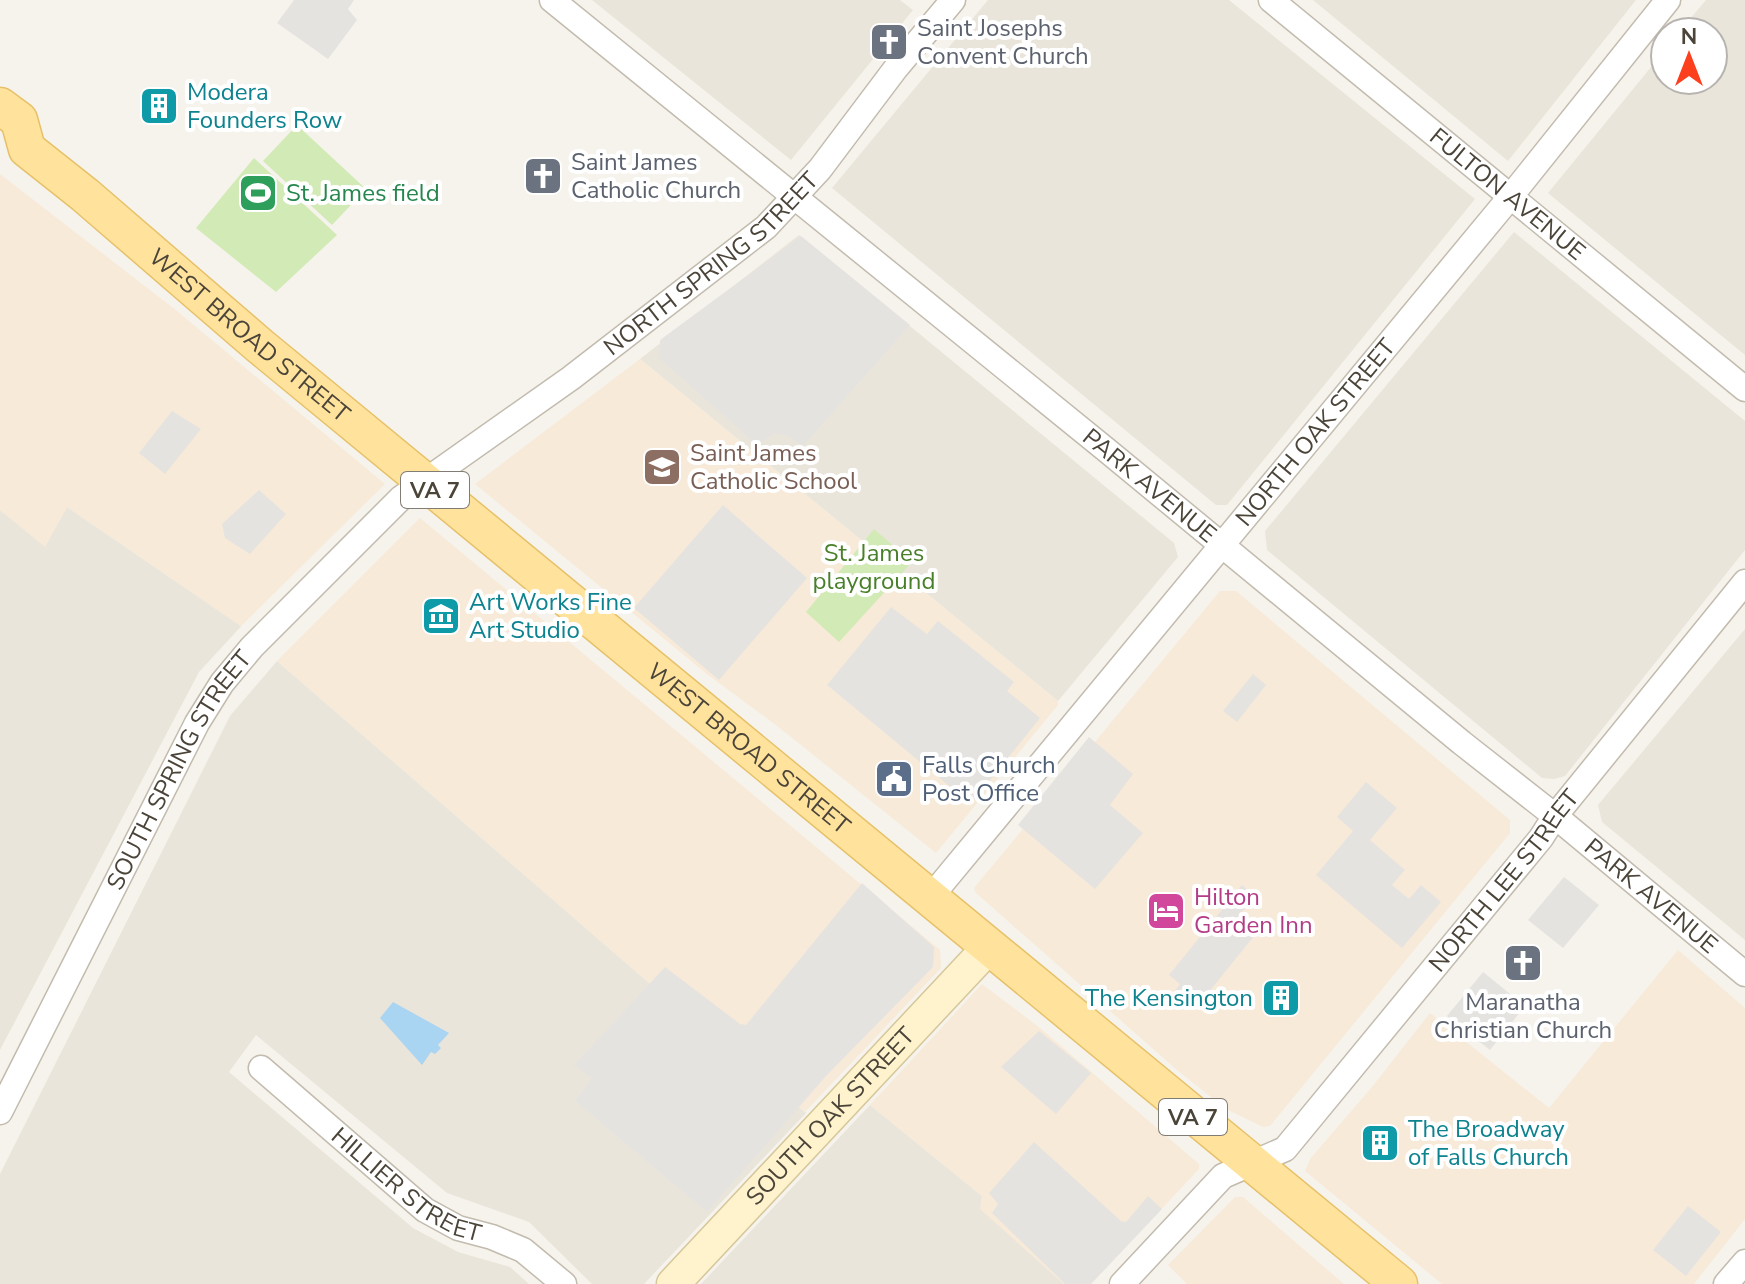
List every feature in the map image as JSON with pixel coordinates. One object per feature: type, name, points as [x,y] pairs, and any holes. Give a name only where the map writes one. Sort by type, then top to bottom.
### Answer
[{"type":"main road","name":"WEST BROAD STREET","points":[[0,106],[19,120],[13,149],[85,195],[260,346],[1399,1284]]},
{"type":"street","name":"PARK AVENUE","points":[[552,0],[1745,974]]},
{"type":"street","name":"NORTH SPRING STREET","points":[[425,481],[581,370],[766,227],[797,197],[896,68],[953,0]]},
{"type":"street","name":"FULTON AVENUE","points":[[1271,0],[1745,389]]},
{"type":"street","name":"NORTH OAK STREET","points":[[929,899],[1511,196],[1668,0]]},
{"type":"street","name":"SOUTH SPRING STREET","points":[[0,1112],[197,723],[222,683],[252,647],[401,498],[425,481]]},
{"type":"street","name":"NORTH LEE STREET","points":[[1122,1284],[1213,1184],[1223,1176],[1285,1149],[1541,838],[1555,816],[1745,582]]},
{"type":"street","name":"SOUTH OAK STREET","points":[[673,1284],[989,947]]},
{"type":"street","name":"HILLIER STREET","points":[[261,1068],[425,1210],[458,1228],[523,1250],[564,1284]]},
{"type":"street","points":[[1726,1284],[1745,1262]]},
{"type":"shaded area","points":[[294,0],[354,0],[348,9],[357,20],[328,59],[277,23]]},
{"type":"shaded area","points":[[592,0],[900,0],[913,10],[791,160]]},
{"type":"shaded area","points":[[988,0],[1229,0],[1475,199],[1227,505],[1216,505],[832,188]]},
{"type":"shaded area","points":[[1313,0],[1636,0],[1508,161]]},
{"type":"shaded area","points":[[1706,0],[1745,0],[1745,355],[1548,193],[1649,70],[1649,96],[1729,96],[1729,16],[1692,16]]},
{"type":"shaded area","points":[[0,174],[177,311],[385,484],[241,626],[67,507],[45,547],[0,510]]},
{"type":"shaded area","points":[[1514,232],[1745,421],[1745,550],[1565,776],[1554,779],[1542,778],[1267,550],[1265,531]]},
{"type":"shaded area","points":[[799,235],[1174,543],[1178,557],[1058,701],[640,359]]},
{"type":"shaded area","points":[[801,236],[910,325],[803,446],[788,436],[775,433],[757,445],[659,358],[660,340]]},
{"type":"shaded area","points":[[640,359],[1058,701],[1058,705],[936,853],[707,674],[475,484]]},
{"type":"shaded area","points":[[172,411],[201,429],[165,474],[139,453]]},
{"type":"shaded area","points":[[259,490],[286,514],[250,554],[225,538],[222,524]]},
{"type":"shaded area","points":[[723,505],[807,578],[719,680],[634,608]]},
{"type":"shaded area","points":[[67,507],[241,626],[246,621],[199,672],[0,1050],[0,510],[45,546]]},
{"type":"shaded area","points":[[420,518],[940,950],[941,968],[805,1112],[655,988],[277,661]]},
{"type":"shaded area","points":[[1220,591],[1236,591],[1510,820],[1510,833],[1270,1126],[1263,1127],[1226,1109],[1177,1070],[974,888]]},
{"type":"shaded area","points":[[891,607],[927,634],[938,621],[1014,682],[1007,691],[1040,718],[971,804],[827,685]]},
{"type":"shaded area","points":[[1745,629],[1745,940],[1602,822],[1598,805]]},
{"type":"shaded area","points":[[277,661],[655,988],[806,1113],[644,1284],[592,1284],[529,1222],[447,1193],[256,1035],[229,1072],[413,1228],[458,1252],[510,1267],[529,1284],[0,1284],[0,1174],[230,716]]},
{"type":"shaded area","points":[[1253,674],[1266,685],[1237,722],[1223,711]]},
{"type":"shaded area","points":[[1089,737],[1133,774],[1110,805],[1143,833],[1095,889],[1018,825]]},
{"type":"shaded area","points":[[1366,782],[1397,808],[1370,840],[1405,870],[1392,885],[1409,899],[1421,885],[1441,902],[1402,948],[1316,875],[1353,831],[1337,817]]},
{"type":"shaded area","points":[[1564,877],[1599,905],[1563,948],[1528,920]]},
{"type":"shaded area","points":[[862,883],[934,947],[933,967],[827,1075],[707,1212],[575,1101],[592,1078],[574,1065],[665,967],[740,1024],[746,1025]]},
{"type":"shaded area","points":[[1242,885],[1255,896],[1239,915],[1259,930],[1195,1009],[1174,992],[1180,984],[1169,975]]},
{"type":"shaded area","points":[[1678,950],[1745,1008],[1745,1219],[1694,1284],[1442,1284],[1305,1171],[1310,1159],[1430,1013],[1549,1108]]},
{"type":"shaded area","points":[[1483,972],[1525,1006],[1490,1050],[1447,1016]]},
{"type":"shaded area","points":[[982,984],[1040,1028],[1199,1164],[1199,1169],[1091,1284],[1064,1284],[980,1209],[982,1196],[870,1105]]},
{"type":"shaded area","points":[[1039,1031],[1091,1073],[1056,1114],[1001,1067]]},
{"type":"shaded area","points":[[870,1105],[982,1196],[981,1209],[1064,1284],[701,1284]]},
{"type":"shaded area","points":[[1034,1142],[1121,1221],[1126,1222],[1148,1196],[1162,1209],[1091,1284],[1065,1284],[992,1213],[998,1204],[989,1193]]},
{"type":"shaded area","points":[[1235,1197],[1243,1197],[1344,1284],[1187,1284],[1168,1265]]},
{"type":"shaded area","points":[[1688,1206],[1721,1232],[1686,1276],[1653,1250]]},
{"type":"green space","points":[[297,125],[366,189],[332,225],[263,161]]},
{"type":"green space","name":"St. James field","points":[[254,158],[337,235],[276,292],[196,228]]},
{"type":"green space","name":"St. James playground","points":[[874,529],[912,562],[839,642],[806,612]]},
{"type":"water","points":[[393,1002],[449,1033],[438,1045],[441,1048],[435,1054],[431,1052],[422,1065],[380,1018]]},
{"type":"place","name":"Saint Josephs Convent Church","points":[[889,42]]},
{"type":"place","name":"Modera Founders Row","points":[[159,106]]},
{"type":"place","name":"Saint James Catholic Church","points":[[543,176]]},
{"type":"place","name":"St. James field","points":[[258,193]]},
{"type":"place","name":"Saint James Catholic School","points":[[662,467]]},
{"type":"place","name":"Art Works Fine Art Studio","points":[[441,616]]},
{"type":"place","name":"Falls Church Post Office","points":[[894,779]]},
{"type":"place","name":"Hilton Garden Inn","points":[[1166,911]]},
{"type":"place","name":"Maranatha Christian Church","points":[[1523,963]]},
{"type":"place","name":"The Kensington","points":[[1281,998]]},
{"type":"place","name":"The Broadway of Falls Church","points":[[1380,1143]]}]
